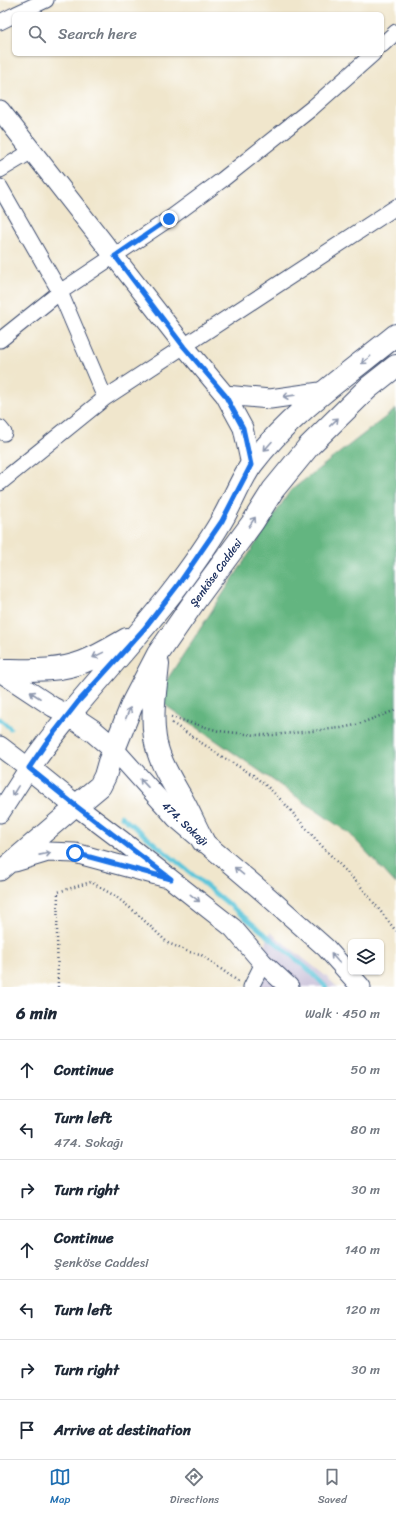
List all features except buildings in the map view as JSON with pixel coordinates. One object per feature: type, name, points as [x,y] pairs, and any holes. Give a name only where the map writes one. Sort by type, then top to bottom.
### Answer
[{"type":"main road","points":[[76,806],[29,768],[46,743],[144,629],[178,585],[222,521],[251,465],[290,422],[396,336]]},
{"type":"main road","name":"Şenköse Caddesi","points":[[76,806],[100,786],[133,702],[158,654],[253,522],[277,484],[314,441],[368,388],[396,366]]},
{"type":"main road","points":[[0,671],[52,669],[83,662],[110,649],[144,629]]},
{"type":"main road","points":[[158,654],[153,714],[155,738],[159,756],[167,775],[203,841]]},
{"type":"main road","name":"474. Sokağı","points":[[69,715],[93,730],[114,749]]},
{"type":"street","points":[[21,12],[46,0]]},
{"type":"street","points":[[0,22],[12,16]]},
{"type":"street","points":[[384,43],[396,32]]},
{"type":"street","points":[[0,340],[60,292],[169,219],[246,162],[312,108],[370,56]]},
{"type":"street","points":[[0,110],[115,256],[184,347],[225,395],[243,428],[251,465]]},
{"type":"street","points":[[0,170],[32,150]]},
{"type":"street","points":[[0,187],[60,292],[105,398]]},
{"type":"street","points":[[0,483],[105,398],[396,207]]},
{"type":"street","points":[[225,395],[270,399],[327,391]]},
{"type":"street","name":"474. Sokağı","points":[[0,671],[69,715]]},
{"type":"street","points":[[0,746],[29,768],[0,813]]},
{"type":"street","name":"474. Sokağı","points":[[114,749],[176,818],[326,948],[361,987]]},
{"type":"street","points":[[4,868],[76,806],[233,928],[263,963],[289,987]]},
{"type":"street","points":[[4,868],[48,852],[75,853],[171,879]]},
{"type":"street","points":[[246,985],[263,963]]},
{"type":"path","points":[[166,716],[219,731],[255,735],[273,735],[356,725],[396,710]]},
{"type":"path","points":[[171,722],[221,756],[253,775],[270,789],[363,889],[396,930]]},
{"type":"path","points":[[58,987],[58,892],[91,882],[115,896],[134,911],[168,943],[189,952],[200,954],[246,985]]},
{"type":"shaded area","points":[[270,932],[327,977],[337,987],[248,987],[256,974]]},
{"type":"green space","points":[[396,409],[396,884],[350,834],[155,698],[290,491]]},
{"type":"waterway","points":[[0,719],[10,728]]},
{"type":"waterway","points":[[121,816],[309,970],[326,987]]},
{"type":"route","points":[[75,853],[171,879],[29,768],[46,743],[78,702],[144,629],[178,585],[222,521],[251,465],[243,428],[225,395],[184,347],[115,256],[169,219]]}]
